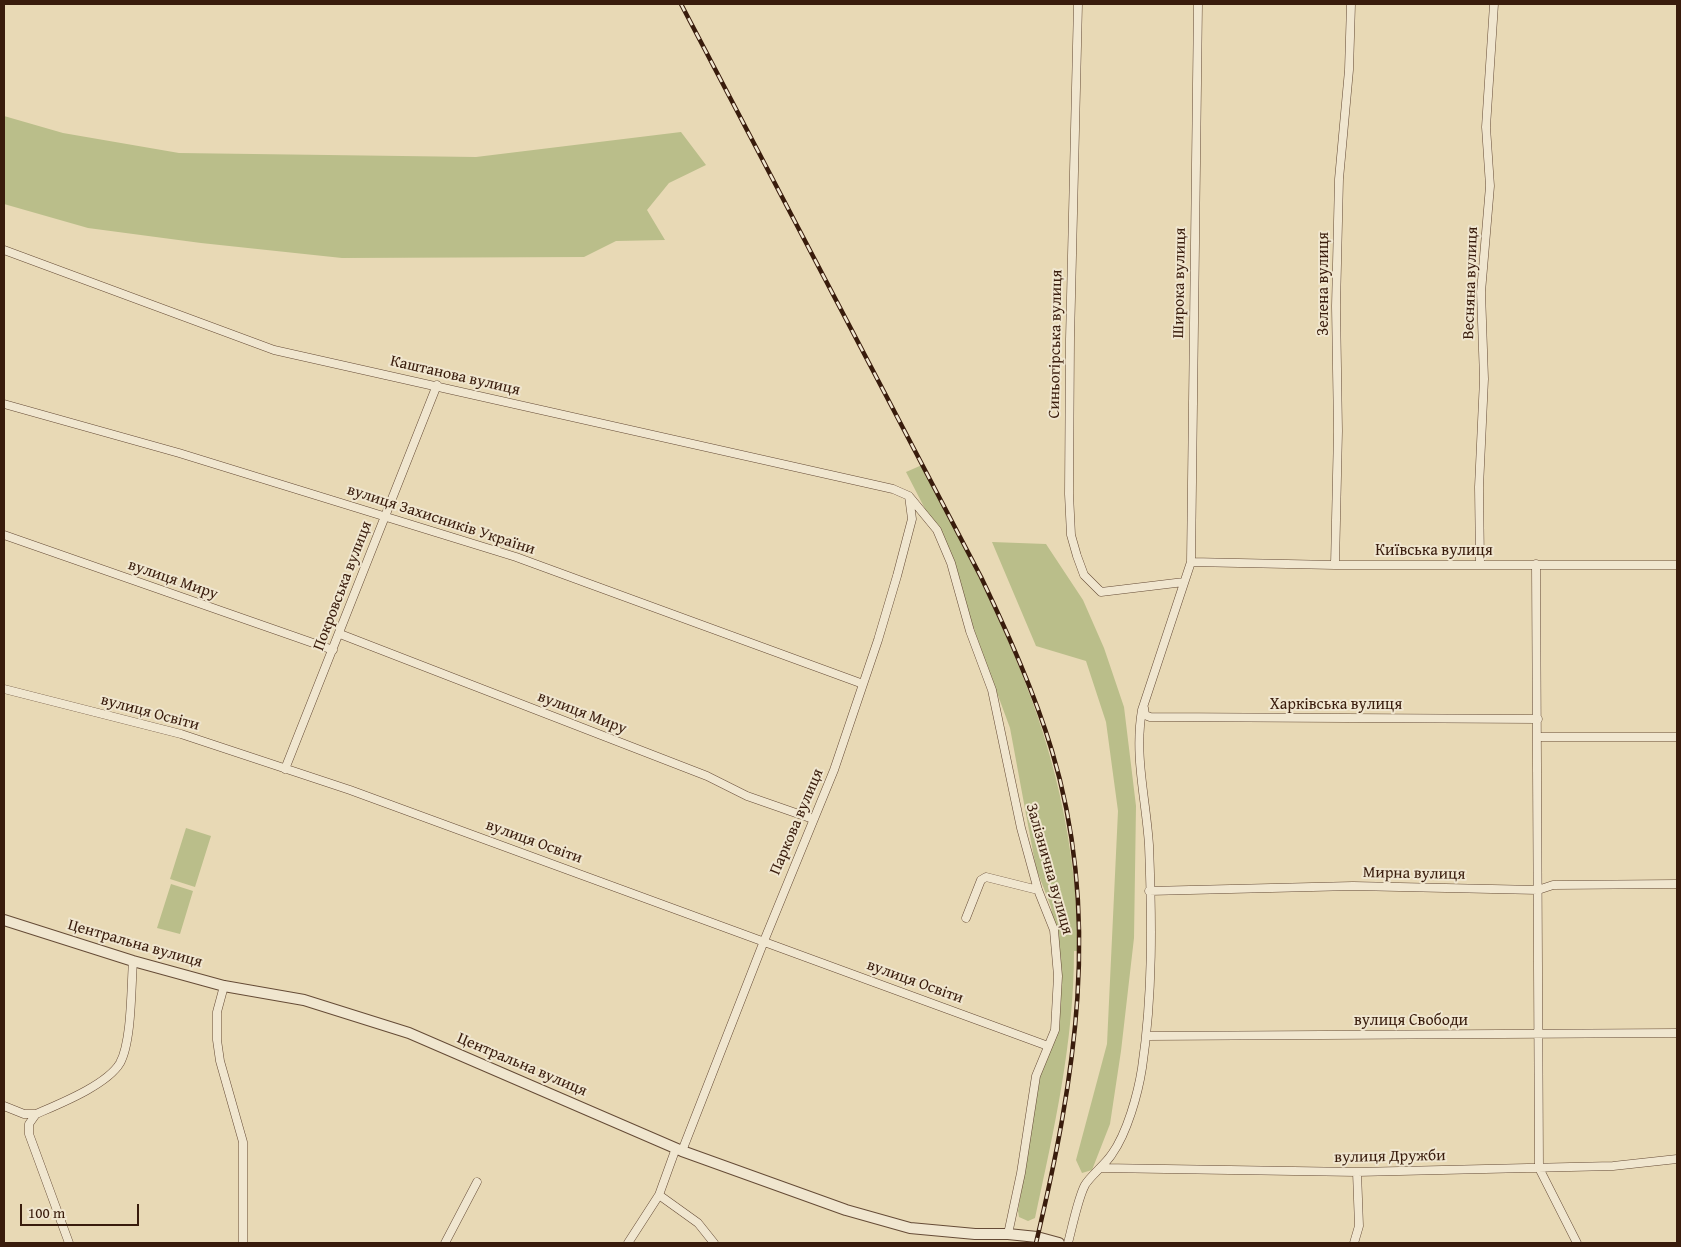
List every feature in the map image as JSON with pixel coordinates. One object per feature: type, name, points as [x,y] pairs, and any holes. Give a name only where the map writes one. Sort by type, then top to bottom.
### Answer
[{"type":"street","name":"Синьогірська вулиця","points":[[1078,4],[1070,330],[1069,494],[1071,535],[1084,576],[1101,592],[1184,582]]},
{"type":"street","name":"Широка вулиця","points":[[1068,1243],[1085,1185],[1102,1168],[1114,1151],[1133,1106],[1142,1070],[1146,1036],[1153,953],[1148,844],[1138,752],[1139,729],[1144,705],[1191,562],[1198,4]]},
{"type":"street","name":"Зелена вулиця","points":[[1335,565],[1338,431],[1336,306],[1339,179],[1349,70],[1351,4]]},
{"type":"street","name":"Весняна вулиця","points":[[1480,564],[1479,487],[1484,379],[1481,292],[1490,186],[1486,127],[1494,4]]},
{"type":"street","name":"Каштанова вулиця","points":[[4,250],[274,350],[437,385],[893,489],[910,496]]},
{"type":"street","name":"Покровська вулиця","points":[[285,769],[437,385]]},
{"type":"street","name":"вулиця Захисників України","points":[[4,404],[179,453],[516,557],[863,684]]},
{"type":"street","name":"Паркова вулиця","points":[[628,1243],[659,1195],[679,1150],[834,770],[878,640],[912,519],[910,496]]},
{"type":"street","name":"Залізнична вулиця","points":[[910,496],[937,530],[951,563],[970,631],[992,690],[1021,828],[1038,890],[1054,930],[1057,955],[1056,1020],[1036,1076],[1021,1173],[1008,1234]]},
{"type":"street","name":"вулиця Миру","points":[[4,535],[333,650]]},
{"type":"street","name":"Київська вулиця","points":[[1191,562],[1335,565],[1677,565]]},
{"type":"street","points":[[1536,564],[1539,1168],[1577,1243]]},
{"type":"street","name":"вулиця Миру","points":[[340,634],[707,776],[747,796],[813,819]]},
{"type":"street","name":"вулиця Освіти","points":[[4,689],[181,734],[359,793],[1048,1046]]},
{"type":"street","name":"Харківська вулиця","points":[[1144,705],[1145,715],[1150,718],[1538,719]]},
{"type":"street","points":[[1538,737],[1677,736]]},
{"type":"street","points":[[966,918],[981,880],[986,877],[1038,890]]},
{"type":"street","name":"Мирна вулиця","points":[[1149,892],[1352,886],[1538,890],[1553,885],[1677,884]]},
{"type":"street","name":"Центральна вулиця","points":[[4,920],[133,961],[224,986],[304,1000],[409,1033],[679,1150],[846,1210],[910,1228],[974,1238],[1008,1234],[1059,1243]]},
{"type":"street","points":[[4,1106],[24,1114],[36,1114],[101,1081],[119,1064],[125,1049],[133,961]]},
{"type":"street","points":[[224,986],[217,1012],[217,1040],[221,1068],[244,1142],[243,1243]]},
{"type":"street","name":"вулиця Свободи","points":[[1146,1036],[1677,1033]]},
{"type":"street","points":[[36,1114],[29,1124],[29,1134],[68,1243]]},
{"type":"street","name":"вулиця Дружби","points":[[1102,1168],[1357,1172],[1613,1166],[1677,1159]]},
{"type":"street","points":[[1354,1243],[1359,1226],[1357,1172]]},
{"type":"street","points":[[445,1243],[477,1182]]},
{"type":"street","points":[[659,1195],[698,1222],[714,1243]]},
{"type":"green space","points":[[4,116],[63,133],[179,153],[476,157],[681,132],[706,165],[669,183],[647,210],[665,240],[616,241],[584,257],[342,258],[201,243],[88,228],[4,204]]},
{"type":"green space","points":[[922,465],[998,617],[1030,695],[1044,734],[1055,775],[1071,858],[1079,951],[1074,951],[1071,1019],[1062,1086],[1035,1218],[1028,1221],[1019,1217],[1018,1211],[1039,1079],[1051,1042],[1057,955],[1051,907],[1036,868],[1010,728],[940,538],[906,472]]},
{"type":"green space","points":[[992,542],[1046,544],[1083,600],[1104,648],[1124,707],[1136,806],[1134,938],[1121,1051],[1110,1124],[1092,1170],[1082,1173],[1076,1160],[1107,1044],[1118,811],[1106,722],[1086,661],[1036,646]]},
{"type":"green space","points":[[186,828],[211,836],[195,887],[170,879]]},
{"type":"green space","points":[[171,884],[193,891],[180,934],[157,928]]},
{"type":"railway","points":[[681,4],[981,577],[1029,685],[1052,751],[1067,813],[1076,875],[1079,936],[1077,998],[1062,1120],[1036,1243]]}]
